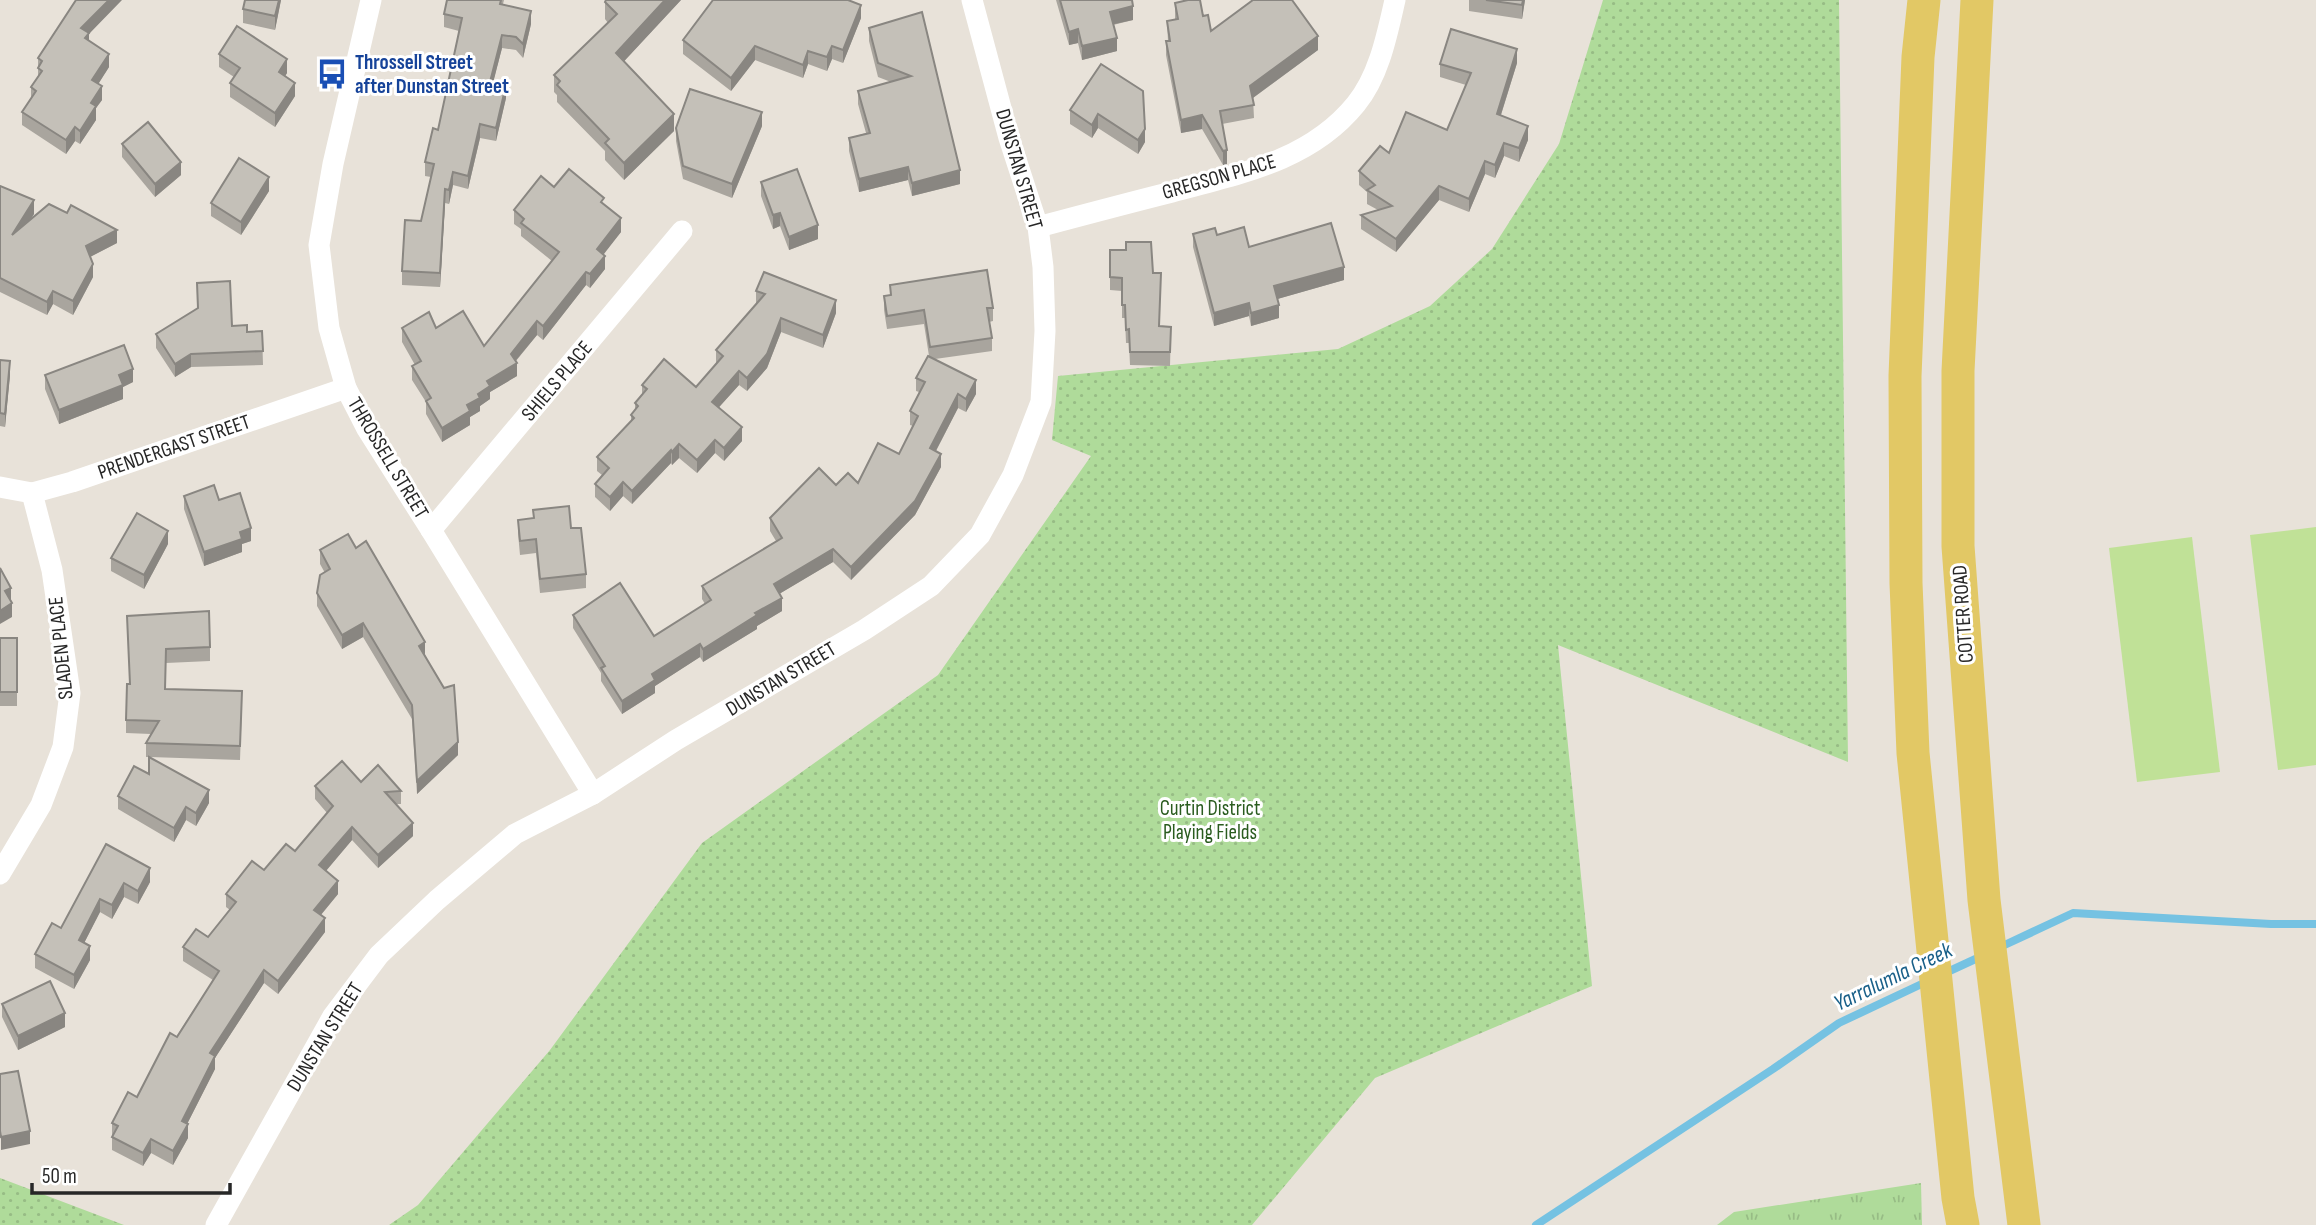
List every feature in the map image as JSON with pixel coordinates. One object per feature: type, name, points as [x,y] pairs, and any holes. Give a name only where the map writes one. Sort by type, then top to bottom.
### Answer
[{"type":"main road","points":[[1924,0],[1918,57],[1905,376],[1906,555],[1913,753],[1963,1225]]},
{"type":"main road","name":"COTTER ROAD","points":[[1977,0],[1958,371],[1958,545],[1984,900],[2024,1225]]},
{"type":"street","name":"THROSSELL STREET","points":[[371,0],[333,164],[318,245],[329,328],[346,388],[367,429],[593,794]]},
{"type":"street","name":"DUNSTAN STREET","points":[[216,1225],[333,1016],[379,955],[437,900],[515,834],[593,794],[676,740],[864,630],[931,586],[980,535],[1013,475],[1041,402],[1045,331],[1043,267],[1038,227],[971,0]]},
{"type":"street","name":"GREGSON PLACE","points":[[1038,227],[1256,170],[1303,150],[1357,104],[1371,81],[1395,0]]},
{"type":"street","name":"SHIELS PLACE","points":[[432,530],[682,231]]},
{"type":"street","name":"PRENDERGAST STREET","points":[[0,487],[32,493],[72,482],[346,388]]},
{"type":"street","name":"SLADEN PLACE","points":[[0,874],[41,805],[63,747],[70,693],[52,570],[32,493]]},
{"type":"green space","name":"Curtin District Playing Fields","points":[[1603,0],[1839,0],[1848,762],[1558,645],[1592,986],[1375,1078],[1252,1225],[389,1225],[418,1205],[550,1050],[702,843],[938,675],[1091,456],[1052,440],[1058,376],[1338,349],[1430,306],[1492,249],[1559,144]]},
{"type":"green space","points":[[2316,527],[2316,765],[2278,770],[2250,535]]},
{"type":"green space","points":[[2192,537],[2220,772],[2137,782],[2109,548]]},
{"type":"green space","points":[[0,1178],[124,1225],[0,1225]]},
{"type":"green space","points":[[1921,1183],[1922,1225],[1717,1225],[1734,1212]]},
{"type":"building","points":[[76,0],[109,0],[81,28],[89,33],[85,38],[109,54],[92,80],[102,86],[91,103],[96,106],[80,131],[75,127],[66,140],[22,112],[36,91],[31,87],[42,71],[38,68],[42,61],[38,58]]},
{"type":"building","points":[[245,0],[279,0],[275,16],[243,9]]},
{"type":"building","points":[[447,0],[501,0],[500,4],[531,11],[523,44],[516,37],[502,35],[490,82],[506,85],[496,128],[480,124],[468,176],[453,172],[449,190],[445,189],[440,273],[402,271],[405,220],[421,221],[434,164],[425,162],[433,128],[438,130],[462,18],[444,14]]},
{"type":"building","points":[[606,0],[665,0],[616,53],[674,114],[624,163],[605,143],[609,139],[557,85],[560,81],[554,75],[617,14]]},
{"type":"building","points":[[713,0],[848,0],[861,5],[843,50],[832,46],[827,57],[808,51],[803,65],[755,46],[731,78],[683,40]]},
{"type":"building","points":[[1060,0],[1132,0],[1133,6],[1110,12],[1117,38],[1082,46],[1078,29],[1069,32]]},
{"type":"building","points":[[1200,0],[1203,16],[1208,15],[1211,31],[1253,0],[1292,0],[1318,36],[1250,86],[1254,105],[1220,111],[1227,150],[1223,151],[1202,115],[1181,120],[1166,41],[1170,41],[1167,21],[1178,19],[1175,3]]},
{"type":"building","points":[[1486,0],[1523,0],[1522,5]]},
{"type":"building","points":[[922,12],[960,170],[912,183],[908,167],[859,179],[849,138],[870,133],[858,91],[911,76],[878,63],[869,28]]},
{"type":"building","points":[[237,26],[287,59],[279,72],[295,83],[275,113],[230,83],[240,68],[219,54]]},
{"type":"building","points":[[1451,29],[1517,49],[1497,114],[1528,126],[1519,148],[1504,143],[1495,165],[1485,161],[1469,199],[1439,186],[1396,239],[1361,215],[1392,206],[1367,190],[1375,185],[1359,171],[1380,146],[1389,153],[1406,112],[1447,130],[1471,73],[1440,64]]},
{"type":"building","points":[[1101,64],[1143,91],[1145,129],[1138,140],[1098,114],[1092,125],[1070,110]]},
{"type":"building","points":[[690,89],[762,112],[732,184],[683,166],[676,128]]},
{"type":"building","points":[[148,122],[181,162],[155,184],[122,144]]},
{"type":"building","points":[[239,158],[269,177],[241,222],[211,203]]},
{"type":"building","points":[[569,169],[604,198],[601,202],[621,218],[597,249],[605,256],[590,274],[586,272],[543,326],[537,321],[511,354],[517,363],[487,381],[490,386],[478,394],[480,398],[467,405],[470,411],[442,428],[426,401],[431,398],[412,366],[421,361],[402,328],[429,312],[436,328],[463,311],[484,346],[559,252],[521,223],[524,219],[514,210],[541,176],[554,187]]},
{"type":"building","points":[[797,169],[818,225],[789,237],[780,213],[773,215],[761,182]]},
{"type":"building","points":[[0,186],[34,200],[12,235],[49,204],[67,213],[71,205],[117,230],[86,246],[93,264],[73,301],[53,291],[47,302],[0,278]]},
{"type":"building","points":[[1331,223],[1344,267],[1274,286],[1279,305],[1251,313],[1249,303],[1214,313],[1193,234],[1215,228],[1217,235],[1244,227],[1249,247]]},
{"type":"building","points":[[1126,242],[1151,242],[1153,273],[1161,273],[1159,326],[1171,327],[1170,352],[1130,352],[1125,305],[1122,305],[1122,278],[1110,277],[1110,250],[1126,250]]},
{"type":"building","points":[[987,270],[993,308],[987,308],[992,338],[930,347],[924,310],[887,316],[884,296],[891,295],[890,285]]},
{"type":"building","points":[[764,272],[836,300],[823,335],[781,318],[767,354],[747,378],[739,371],[712,402],[742,427],[724,448],[715,440],[697,460],[679,444],[632,491],[623,482],[610,497],[595,484],[609,468],[597,457],[634,418],[631,415],[638,406],[635,403],[647,389],[642,385],[664,359],[696,387],[723,356],[716,350],[765,294],[756,291]]},
{"type":"building","points":[[230,281],[232,326],[247,325],[247,332],[262,331],[263,351],[191,354],[175,364],[156,334],[198,308],[197,283]]},
{"type":"building","points":[[124,345],[133,369],[119,375],[123,385],[59,410],[45,375]]},
{"type":"building","points":[[928,356],[976,380],[966,399],[958,394],[930,448],[941,454],[915,501],[851,567],[833,549],[774,584],[782,598],[703,649],[700,644],[652,674],[655,680],[622,701],[601,668],[605,666],[573,615],[620,583],[654,636],[711,600],[702,586],[782,538],[770,518],[819,468],[836,485],[848,473],[858,483],[878,443],[899,454],[918,416],[910,411],[925,382],[916,378]]},
{"type":"building","points":[[0,360],[10,361],[5,414],[0,413]]},
{"type":"building","points":[[214,485],[219,500],[240,493],[251,528],[240,532],[242,539],[204,552],[184,496]]},
{"type":"building","points":[[569,506],[571,528],[581,528],[586,574],[540,579],[536,539],[520,541],[518,520],[534,518],[533,510]]},
{"type":"building","points":[[137,513],[168,531],[144,575],[111,558]]},
{"type":"building","points":[[348,534],[356,548],[366,541],[425,642],[419,646],[444,688],[454,685],[458,742],[417,781],[412,705],[363,623],[342,635],[317,593],[320,575],[330,569],[320,550]]},
{"type":"building","points":[[0,568],[11,588],[5,591],[12,603],[0,611]]},
{"type":"building","points":[[209,611],[210,647],[166,649],[165,689],[242,691],[240,746],[146,743],[159,721],[126,720],[127,684],[130,684],[127,616]]},
{"type":"building","points":[[0,638],[17,638],[17,692],[0,692]]},
{"type":"building","points":[[149,757],[209,790],[196,813],[186,807],[174,828],[118,796],[134,766],[149,774]]},
{"type":"building","points":[[342,761],[361,782],[378,765],[401,791],[385,792],[413,823],[378,855],[352,827],[319,865],[338,881],[314,910],[325,918],[278,981],[264,970],[210,1053],[215,1056],[182,1121],[188,1124],[173,1151],[151,1139],[143,1153],[112,1137],[118,1126],[112,1123],[128,1092],[137,1097],[170,1033],[177,1037],[219,971],[183,947],[196,929],[208,937],[236,902],[226,894],[252,861],[264,870],[286,844],[295,851],[333,806],[315,786]]},
{"type":"building","points":[[106,844],[150,868],[138,891],[124,883],[112,905],[100,899],[79,940],[90,946],[74,975],[35,954],[52,923],[61,928]]},
{"type":"building","points":[[50,981],[65,1013],[18,1036],[2,1004]]},
{"type":"building","points":[[18,1071],[30,1131],[1,1137],[0,1074]]},
{"type":"waterway","name":"Yarralumla Creek","points":[[1996,949],[2073,913],[2316,924]]},
{"type":"waterway","name":"Yarralumla Creek","points":[[1943,974],[1982,956]]},
{"type":"waterway","name":"Yarralumla Creek","points":[[1536,1225],[1839,1023],[1928,981]]},
{"type":"place","name":"Throssell Street after Dunstan Street","points":[[332,74]]}]
